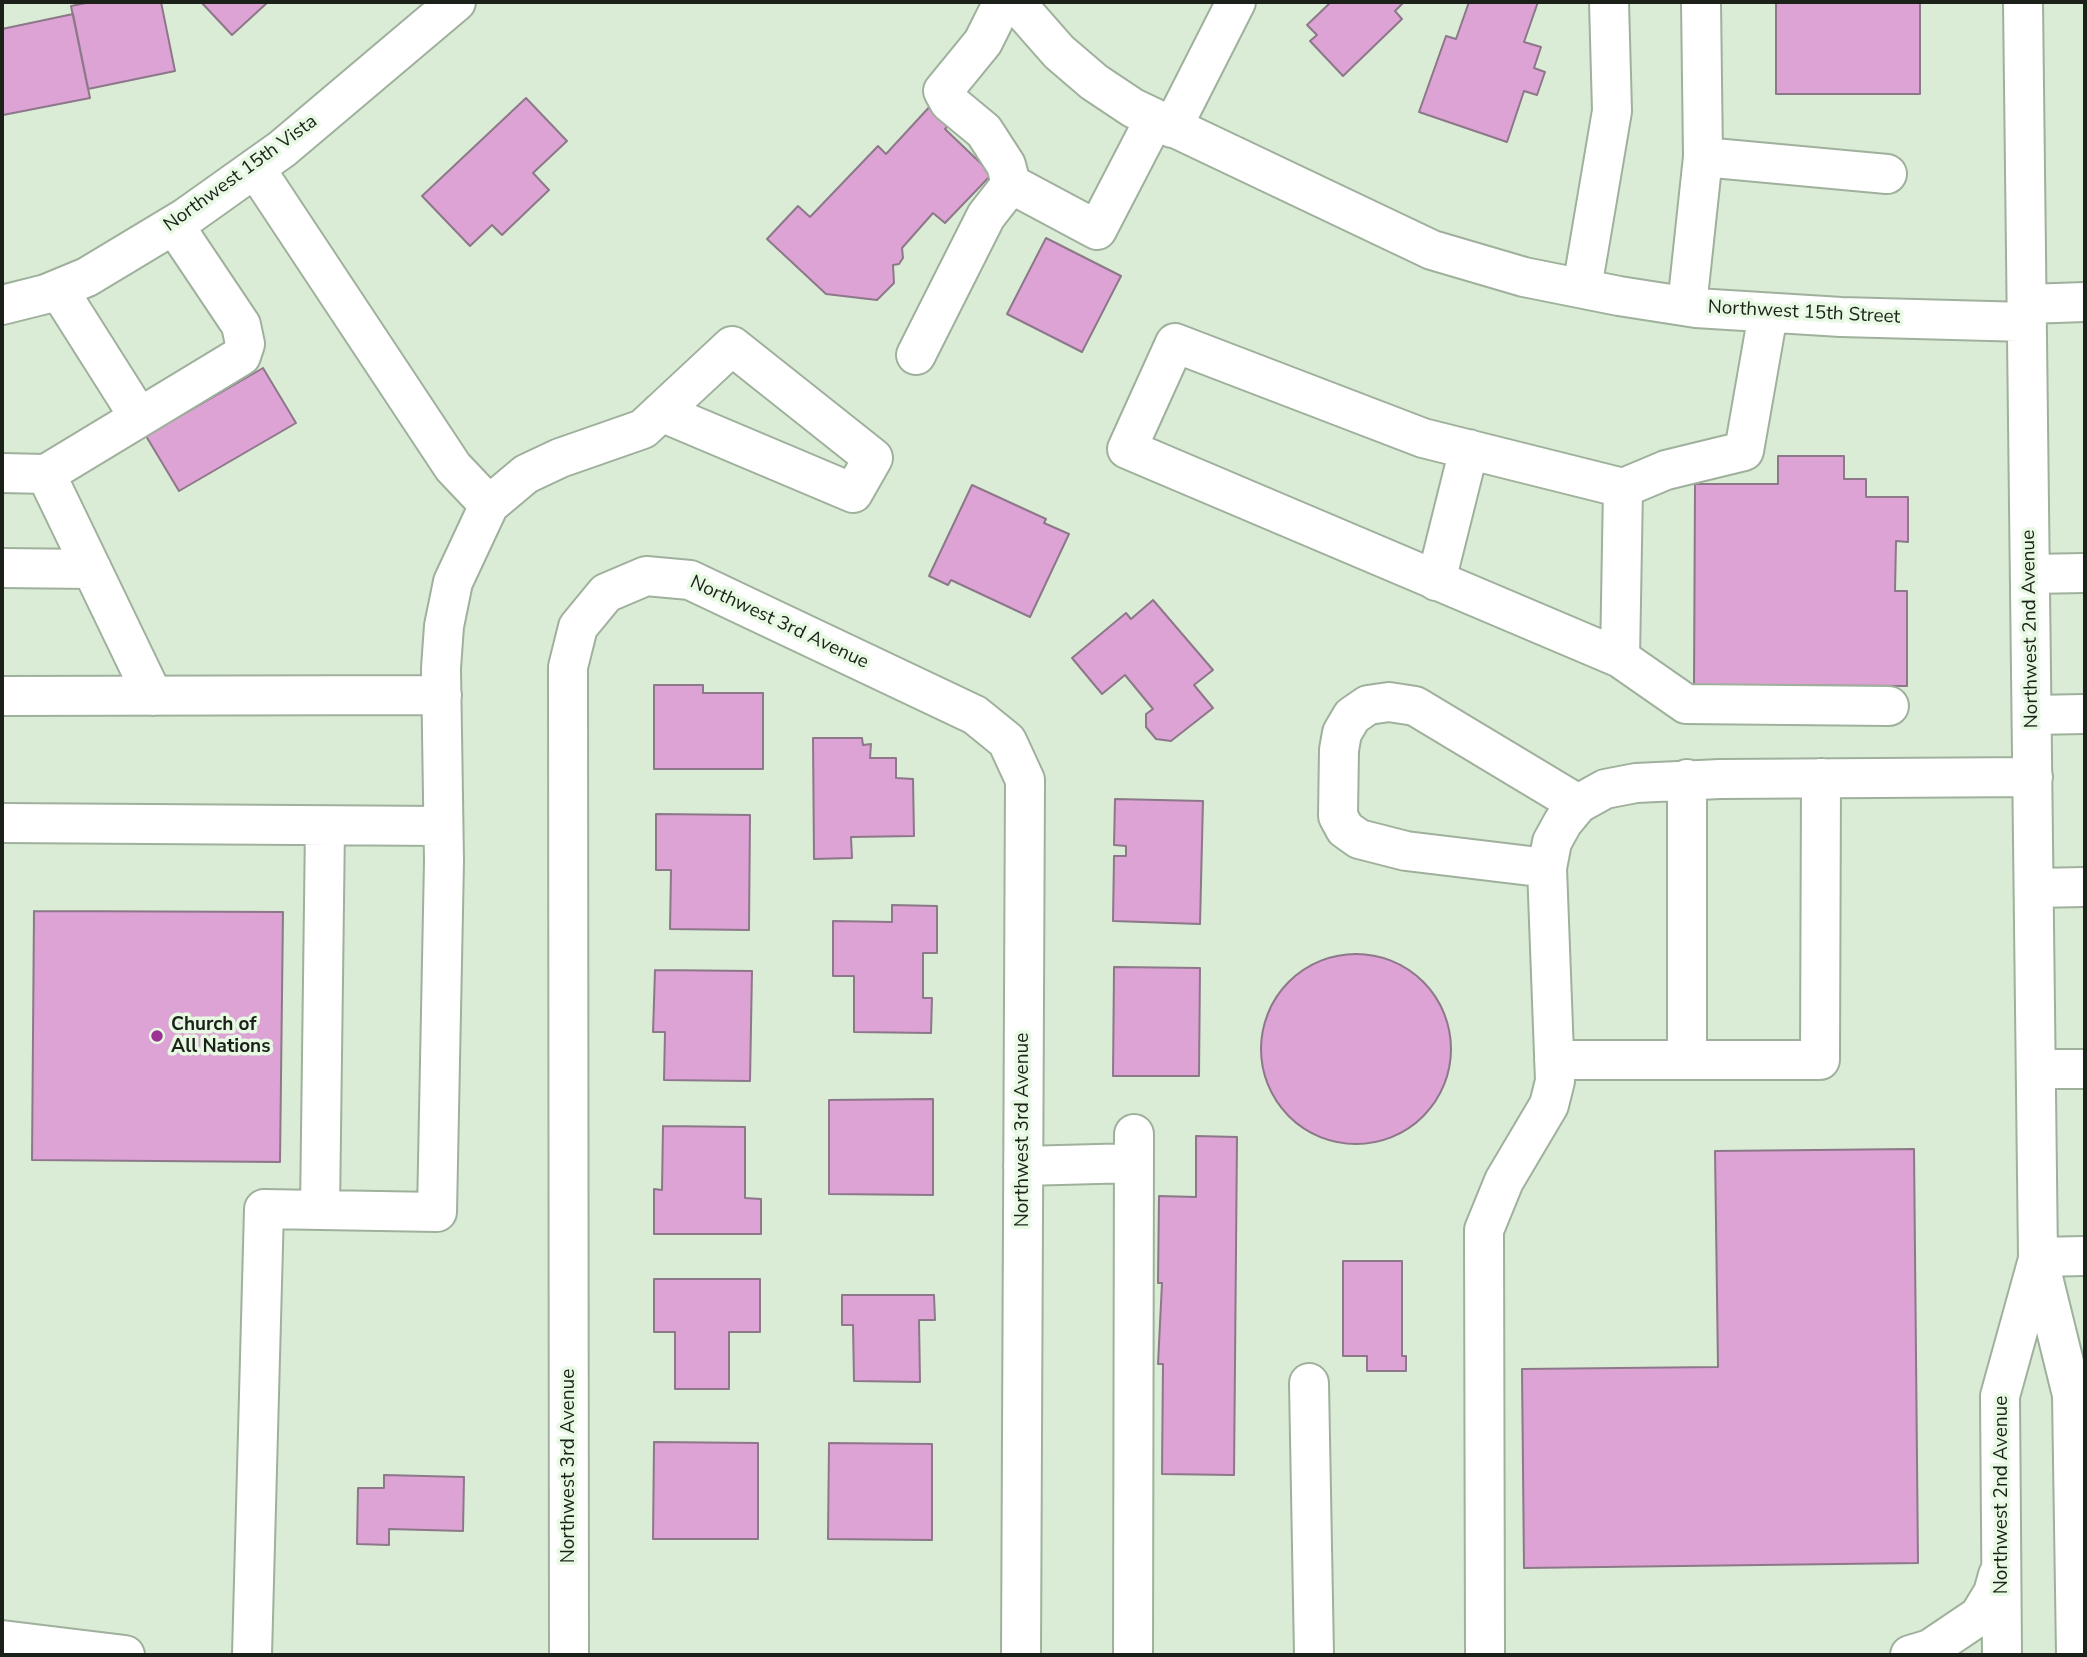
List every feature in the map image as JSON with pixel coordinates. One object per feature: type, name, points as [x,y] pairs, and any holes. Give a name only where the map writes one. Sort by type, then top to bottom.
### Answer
[{"type":"street","name":"Northwest 15th Vista","points":[[2,305],[58,289],[119,260],[174,225],[254,168],[456,2]]},
{"type":"street","points":[[1003,2],[983,42],[943,91],[949,102],[984,131],[1006,165],[1012,184],[1097,230],[1120,186],[1163,124],[1237,2]]},
{"type":"street","name":"Northwest 15th Street","points":[[1015,2],[1047,40],[1081,72],[1163,124],[1432,250],[1524,277],[1687,306],[1768,314],[2027,313],[2085,302]]},
{"type":"street","points":[[1582,288],[1612,111],[1609,2]]},
{"type":"street","points":[[1687,306],[1703,157],[1701,2]]},
{"type":"street","name":"Northwest 2nd Avenue","points":[[2023,2],[2038,1257],[2072,1395],[2080,1597],[2076,1655]]},
{"type":"street","points":[[1703,157],[1887,174]]},
{"type":"street","points":[[254,168],[453,467],[489,505]]},
{"type":"street","points":[[916,355],[986,216],[1012,184]]},
{"type":"street","points":[[2,473],[46,474],[241,356],[245,344],[242,325],[174,225]]},
{"type":"street","points":[[58,289],[139,417]]},
{"type":"street","points":[[1768,314],[1744,451],[1666,470],[1623,488],[1423,438],[1175,342],[1127,449],[1620,659],[1686,704],[1889,706]]},
{"type":"street","points":[[252,1655],[264,1209],[437,1212],[444,626],[453,582],[489,505],[526,474],[561,458],[643,429],[661,412],[732,345],[873,458],[853,493],[661,412]]},
{"type":"street","points":[[1436,581],[1469,449]]},
{"type":"street","points":[[46,474],[153,696]]},
{"type":"street","points":[[1620,659],[1623,488]]},
{"type":"street","points":[[2,568],[92,569]]},
{"type":"street","points":[[2030,574],[2085,573]]},
{"type":"street","name":"Northwest 3rd Avenue","points":[[569,1655],[568,667],[578,627],[606,593],[646,576],[691,580],[975,715],[1007,741],[1025,780],[1021,1655]]},
{"type":"street","points":[[2,696],[442,695]]},
{"type":"street","points":[[1548,868],[1406,850],[1359,839],[1345,829],[1338,816],[1339,750],[1342,733],[1352,716],[1368,705],[1389,702],[1415,706],[1578,804]]},
{"type":"street","points":[[2032,715],[2085,714]]},
{"type":"street","points":[[1485,1655],[1484,1230],[1504,1181],[1549,1105],[1555,1081],[1548,868],[1552,842],[1563,822],[1578,804],[1605,789],[1636,783],[1687,779],[2033,777]]},
{"type":"street","points":[[1554,1060],[1820,1060],[1821,778]]},
{"type":"street","points":[[1687,779],[1687,1060]]},
{"type":"street","points":[[2,823],[443,826]]},
{"type":"street","points":[[320,1210],[325,826]]},
{"type":"street","points":[[2034,888],[2085,887]]},
{"type":"street","points":[[2036,1069],[2085,1069]]},
{"type":"street","points":[[1023,1166],[1134,1148],[1133,1655]]},
{"type":"street","points":[[2038,1257],[2085,1256]]},
{"type":"street","name":"Northwest 2nd Avenue","points":[[2002,1655],[2000,1396],[2038,1257]]},
{"type":"street","points":[[1309,1382],[1314,1655]]},
{"type":"street","points":[[1910,1655],[1930,1649],[1979,1616],[1993,1593],[2001,1566]]},
{"type":"street","points":[[2,1640],[125,1655]]},
{"type":"building","points":[[91,2],[161,2],[175,71],[88,89],[71,6]]},
{"type":"building","points":[[201,2],[268,2],[232,35]]},
{"type":"building","points":[[1331,2],[1404,2],[1395,11],[1402,19],[1343,76],[1310,41],[1317,35],[1307,25]]},
{"type":"building","points":[[1469,2],[1538,2],[1524,42],[1541,47],[1534,68],[1545,72],[1537,95],[1524,91],[1507,142],[1419,112],[1446,36],[1456,39]]},
{"type":"building","points":[[1776,2],[1920,2],[1920,94],[1776,94]]},
{"type":"building","points":[[73,14],[90,98],[3,115],[2,29]]},
{"type":"building","points":[[526,98],[567,141],[533,173],[549,190],[502,235],[492,225],[470,246],[422,196]]},
{"type":"building","points":[[933,103],[952,122],[945,129],[992,174],[945,223],[933,213],[902,248],[903,258],[899,264],[893,265],[894,283],[877,300],[826,294],[767,239],[798,206],[810,217],[878,146],[886,154]]},
{"type":"building","points":[[1046,238],[1121,276],[1082,352],[1007,314]]},
{"type":"building","points":[[263,368],[296,423],[179,491],[146,436]]},
{"type":"building","points":[[1778,456],[1844,456],[1844,479],[1866,479],[1866,497],[1908,497],[1908,542],[1896,541],[1895,591],[1907,591],[1907,686],[1694,685],[1695,484],[1778,484]]},
{"type":"building","points":[[972,485],[1046,519],[1044,523],[1069,534],[1030,617],[951,580],[948,585],[929,576]]},
{"type":"building","points":[[1153,600],[1213,670],[1194,685],[1213,708],[1171,741],[1156,739],[1146,727],[1146,714],[1153,709],[1125,675],[1102,694],[1072,658],[1126,613],[1131,619]]},
{"type":"building","points":[[654,685],[703,685],[703,693],[763,693],[763,769],[654,769]]},
{"type":"building","points":[[813,738],[862,738],[863,745],[871,744],[870,758],[896,758],[896,778],[913,779],[914,836],[851,837],[852,858],[814,859]]},
{"type":"building","points":[[1115,799],[1203,801],[1200,924],[1113,921],[1114,856],[1126,856],[1126,846],[1114,845]]},
{"type":"building","points":[[656,814],[750,815],[749,930],[670,929],[671,870],[656,870]]},
{"type":"building","points":[[892,905],[937,906],[937,953],[923,953],[923,998],[932,998],[931,1033],[854,1032],[854,976],[833,976],[833,921],[892,922]]},
{"type":"building","name":"Church of All Nations","points":[[34,911],[283,912],[280,1162],[32,1160]]},
{"type":"building","points":[[1356,954],[1392,961],[1423,982],[1444,1013],[1451,1049],[1444,1085],[1423,1116],[1392,1137],[1356,1144],[1320,1137],[1289,1116],[1268,1085],[1261,1049],[1268,1013],[1289,982],[1320,961]]},
{"type":"building","points":[[1114,967],[1200,968],[1199,1076],[1113,1076]]},
{"type":"building","points":[[655,970],[752,971],[750,1081],[664,1080],[665,1032],[653,1032]]},
{"type":"building","points":[[933,1099],[933,1195],[829,1194],[829,1100]]},
{"type":"building","points":[[663,1126],[745,1127],[745,1198],[761,1199],[761,1234],[654,1234],[654,1189],[662,1190]]},
{"type":"building","points":[[1196,1136],[1237,1137],[1234,1475],[1162,1474],[1163,1364],[1158,1364],[1162,1283],[1158,1283],[1159,1196],[1196,1197]]},
{"type":"building","points":[[1914,1149],[1918,1563],[1524,1568],[1522,1369],[1718,1367],[1715,1151]]},
{"type":"building","points":[[1343,1261],[1402,1261],[1402,1356],[1406,1356],[1406,1371],[1367,1371],[1367,1356],[1343,1356]]},
{"type":"building","points":[[654,1279],[760,1279],[760,1332],[729,1332],[729,1389],[675,1389],[675,1332],[654,1332]]},
{"type":"building","points":[[842,1295],[934,1295],[935,1320],[919,1320],[920,1382],[854,1381],[853,1325],[842,1325]]},
{"type":"building","points":[[654,1442],[758,1443],[758,1539],[653,1539]]},
{"type":"building","points":[[829,1443],[932,1444],[932,1540],[828,1539]]},
{"type":"building","points":[[384,1475],[464,1477],[463,1531],[389,1529],[389,1545],[357,1544],[358,1488],[384,1488]]},
{"type":"place","name":"Church of All Nations","points":[[157,1036]]}]
